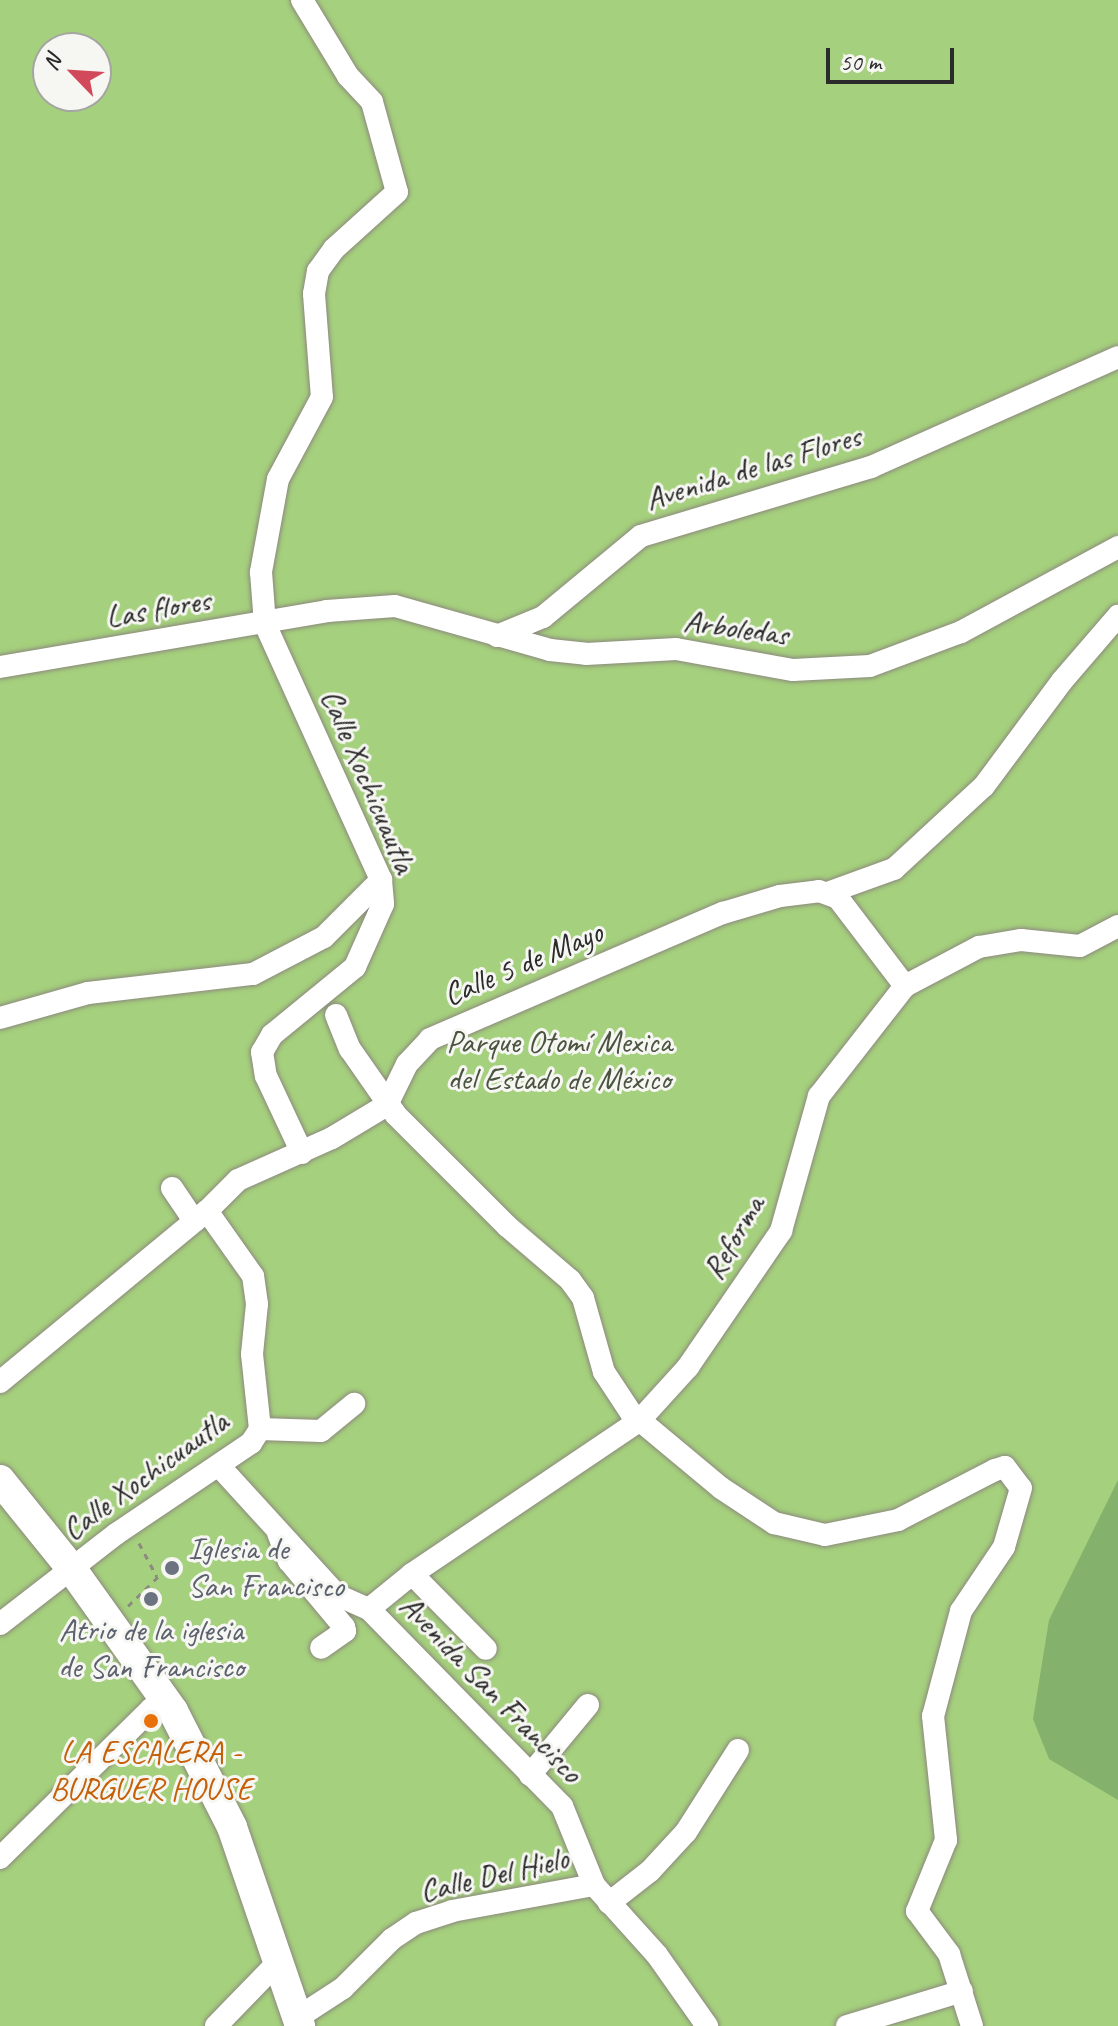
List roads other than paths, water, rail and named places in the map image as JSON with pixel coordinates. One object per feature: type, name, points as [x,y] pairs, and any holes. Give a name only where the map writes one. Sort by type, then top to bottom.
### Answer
[{"type":"main road","points":[[0,1480],[71,1568],[166,1700],[232,1827],[298,2022]]},
{"type":"street","name":"Calle Xochicuautla","points":[[302,0],[348,76],[372,102],[397,192],[334,249],[318,271],[314,294],[325,382],[322,397],[278,479],[261,572],[265,624],[381,880],[383,904],[355,967],[272,1035],[262,1052],[266,1076],[302,1153]]},
{"type":"street","name":"Avenida de las Flores","points":[[497,636],[543,617],[641,536],[871,467],[1118,357]]},
{"type":"street","name":"Arboledas","points":[[497,636],[586,654],[676,649],[793,670],[870,666],[961,632],[1118,547]]},
{"type":"street","name":"Las flores","points":[[0,667],[327,611],[406,608],[497,636]]},
{"type":"street","name":"Calle 5 de Mayo","points":[[387,1105],[407,1064],[430,1039],[723,913],[780,896],[830,892],[894,869],[984,786],[1046,701],[1118,616]]},
{"type":"street","points":[[0,1018],[88,993],[253,974],[324,937],[381,880]]},
{"type":"street","points":[[830,892],[887,956],[905,986]]},
{"type":"street","name":"Reforma","points":[[369,1609],[412,1574],[639,1421],[722,1322],[781,1231],[795,1194],[814,1105],[905,986],[979,947],[1021,940],[1080,946],[1118,926]]},
{"type":"street","points":[[336,1015],[350,1049],[387,1105],[507,1226],[570,1280],[583,1298],[614,1391],[639,1421],[721,1488],[799,1533],[861,1531],[898,1520],[1005,1467],[1021,1488],[1004,1547],[961,1611],[933,1716],[946,1840],[917,1911],[949,1954],[972,2026]]},
{"type":"street","points":[[0,1382],[200,1216],[238,1180],[302,1153],[387,1105]]},
{"type":"street","name":"Calle Xochicuautla","points":[[0,1624],[129,1526],[220,1467],[251,1443],[260,1429],[252,1354],[257,1304],[253,1276],[172,1188]]},
{"type":"street","points":[[260,1429],[321,1431],[354,1404]]},
{"type":"street","name":"Avenida San Francisco","points":[[220,1467],[277,1531],[297,1547],[337,1595],[369,1609],[562,1806],[594,1885],[657,1955],[707,2026]]},
{"type":"street","points":[[277,1531],[289,1561],[344,1627],[345,1631],[321,1648]]},
{"type":"street","points":[[412,1574],[486,1649]]},
{"type":"street","points":[[0,1858],[166,1700]]},
{"type":"street","points":[[530,1775],[588,1705]]},
{"type":"street","points":[[609,1903],[650,1871],[686,1832],[738,1750]]},
{"type":"street","name":"Calle Del Hielo","points":[[298,2022],[343,1988],[392,1939],[416,1923],[452,1911],[594,1885]]},
{"type":"street","points":[[216,2026],[277,1963]]},
{"type":"street","points":[[847,2026],[962,1991]]},
{"type":"place","name":"Iglesia de San Francisco","points":[[172,1568]]},
{"type":"place","name":"Atrio de la iglesia de San Francisco","points":[[151,1599]]},
{"type":"place","name":"LA ESCALERA - BURGUER HOUSE","points":[[151,1721]]},
{"type":"park label","name":"Parque Otomí Mexica del Estado de México","points":[[559,1062]]}]
